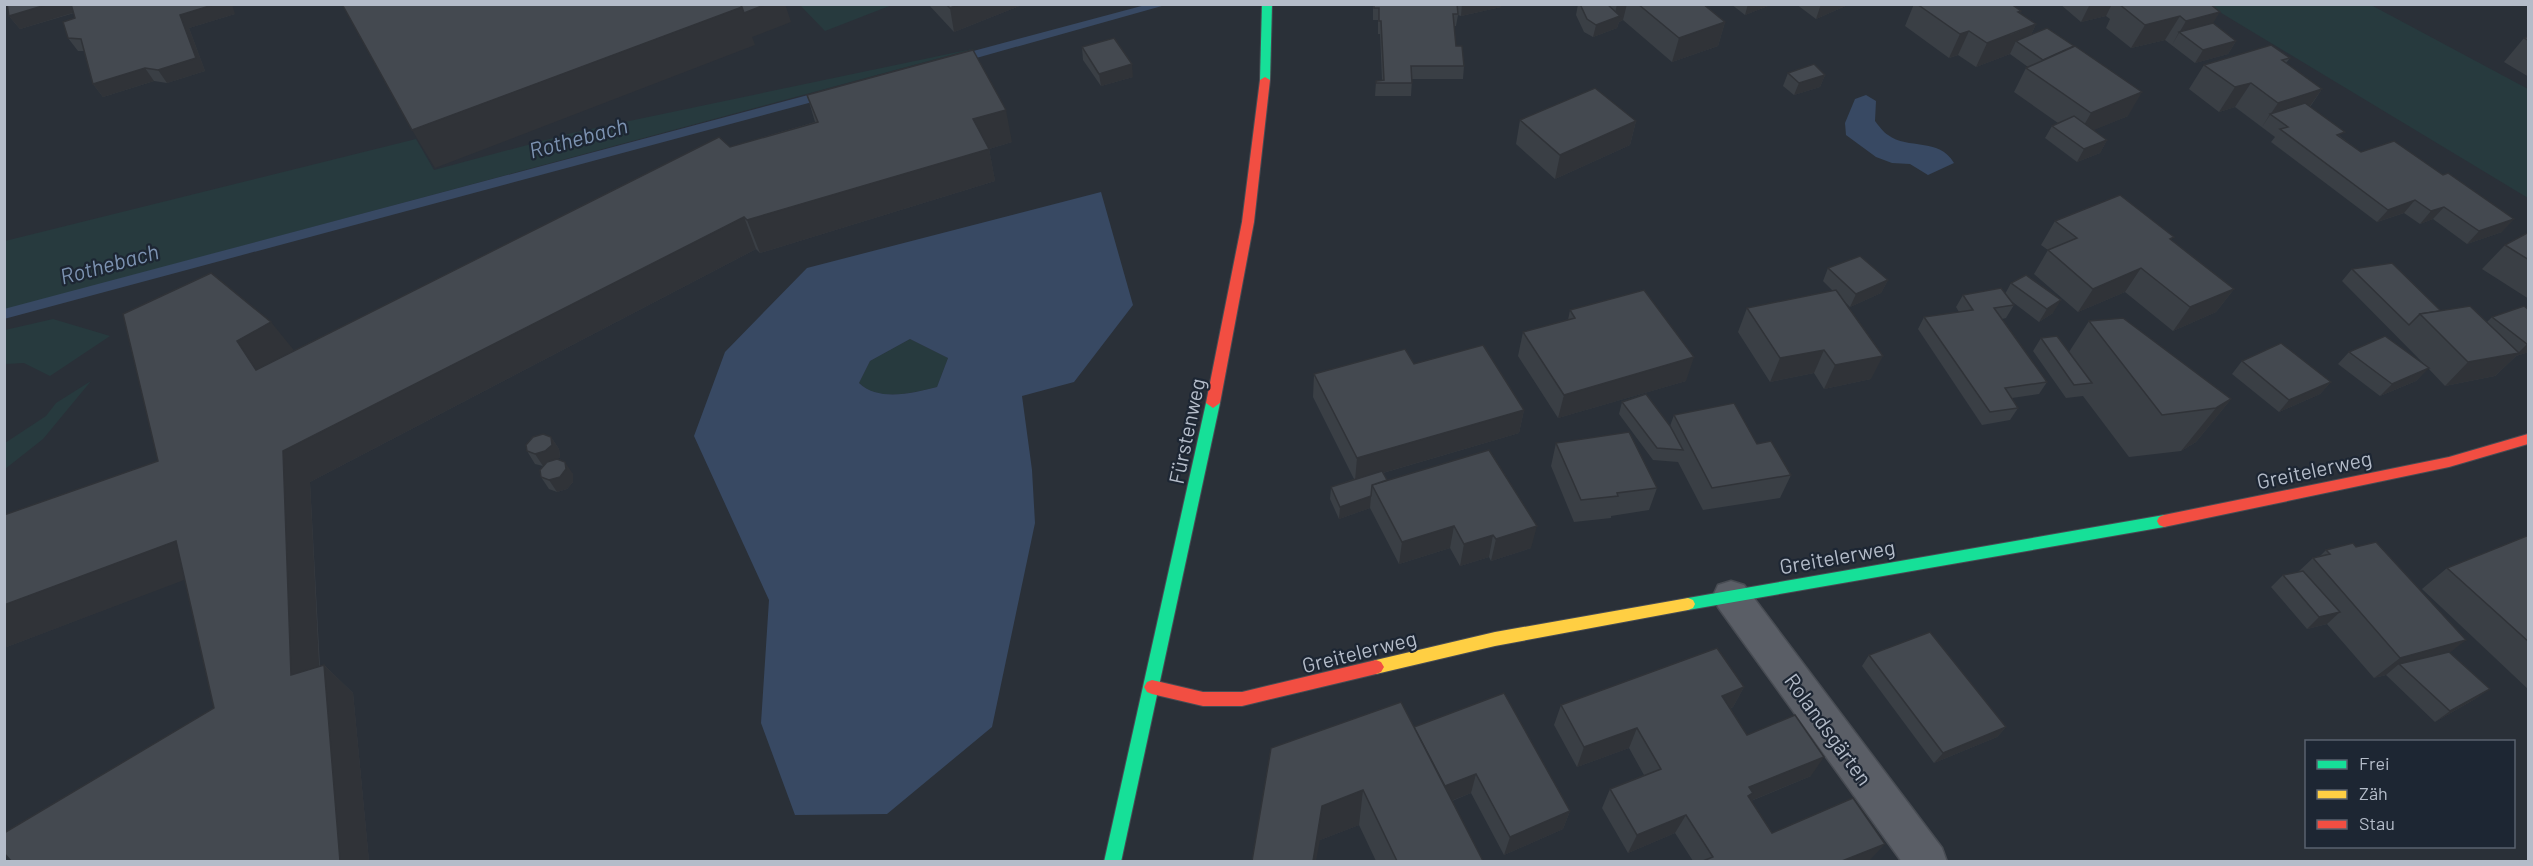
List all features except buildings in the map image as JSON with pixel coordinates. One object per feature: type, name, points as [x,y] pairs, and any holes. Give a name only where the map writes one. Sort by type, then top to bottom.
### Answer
[{"type":"street","name":"Fürstenweg","points":[[1112,861],[1232,314],[1261,136],[1267,4]]},
{"type":"street","name":"Greitelerweg","points":[[1152,687],[1203,699],[1242,699],[1496,639],[2219,511],[2449,462],[2529,439]]},
{"type":"street","name":"Rolandsgärten","points":[[1731,596],[1927,861]]},
{"type":"green space","points":[[800,5],[892,5],[825,31]]},
{"type":"green space","points":[[2208,5],[2371,5],[2528,89],[2528,198]]},
{"type":"green space","points":[[977,48],[5,310],[5,241],[416,139],[434,170],[572,133]]},
{"type":"green space","points":[[53,319],[110,336],[50,376],[24,363],[5,364],[5,330]]},
{"type":"green space","points":[[910,339],[948,358],[937,387],[907,393],[886,394],[867,389],[859,383],[870,361]]},
{"type":"green space","points":[[91,381],[43,439],[5,469],[5,443],[46,416],[56,403]]},
{"type":"water","points":[[1866,95],[1876,101],[1875,121],[1886,134],[1905,142],[1940,150],[1954,163],[1928,175],[1910,164],[1892,163],[1876,157],[1846,135],[1845,123],[1855,99]]},
{"type":"water","points":[[1101,192],[1133,305],[1074,382],[1022,396],[1032,470],[1035,523],[992,727],[887,814],[795,815],[761,723],[769,600],[694,436],[725,352],[807,268]],"holes":[[[910,339],[948,358],[937,387],[907,393],[886,394],[867,389],[859,383],[870,361]]]},
{"type":"waterway","name":"Rothebach","points":[[955,60],[1164,4]]},
{"type":"waterway","name":"Rothebach","points":[[4,314],[827,94]]},
{"type":"traffic: fast","points":[[1265,80],[1267,4]]},
{"type":"traffic: fast","points":[[1112,862],[1213,403]]},
{"type":"traffic: fast","points":[[1688,604],[2164,521]]},
{"type":"traffic: slow","points":[[1376,667],[1495,639],[1688,604]]},
{"type":"traffic: jam","points":[[1213,403],[1248,222],[1265,80]]},
{"type":"traffic: jam","points":[[2164,521],[2449,462],[2528,439]]},
{"type":"traffic: jam","points":[[1152,687],[1203,699],[1242,699],[1376,667]]}]
